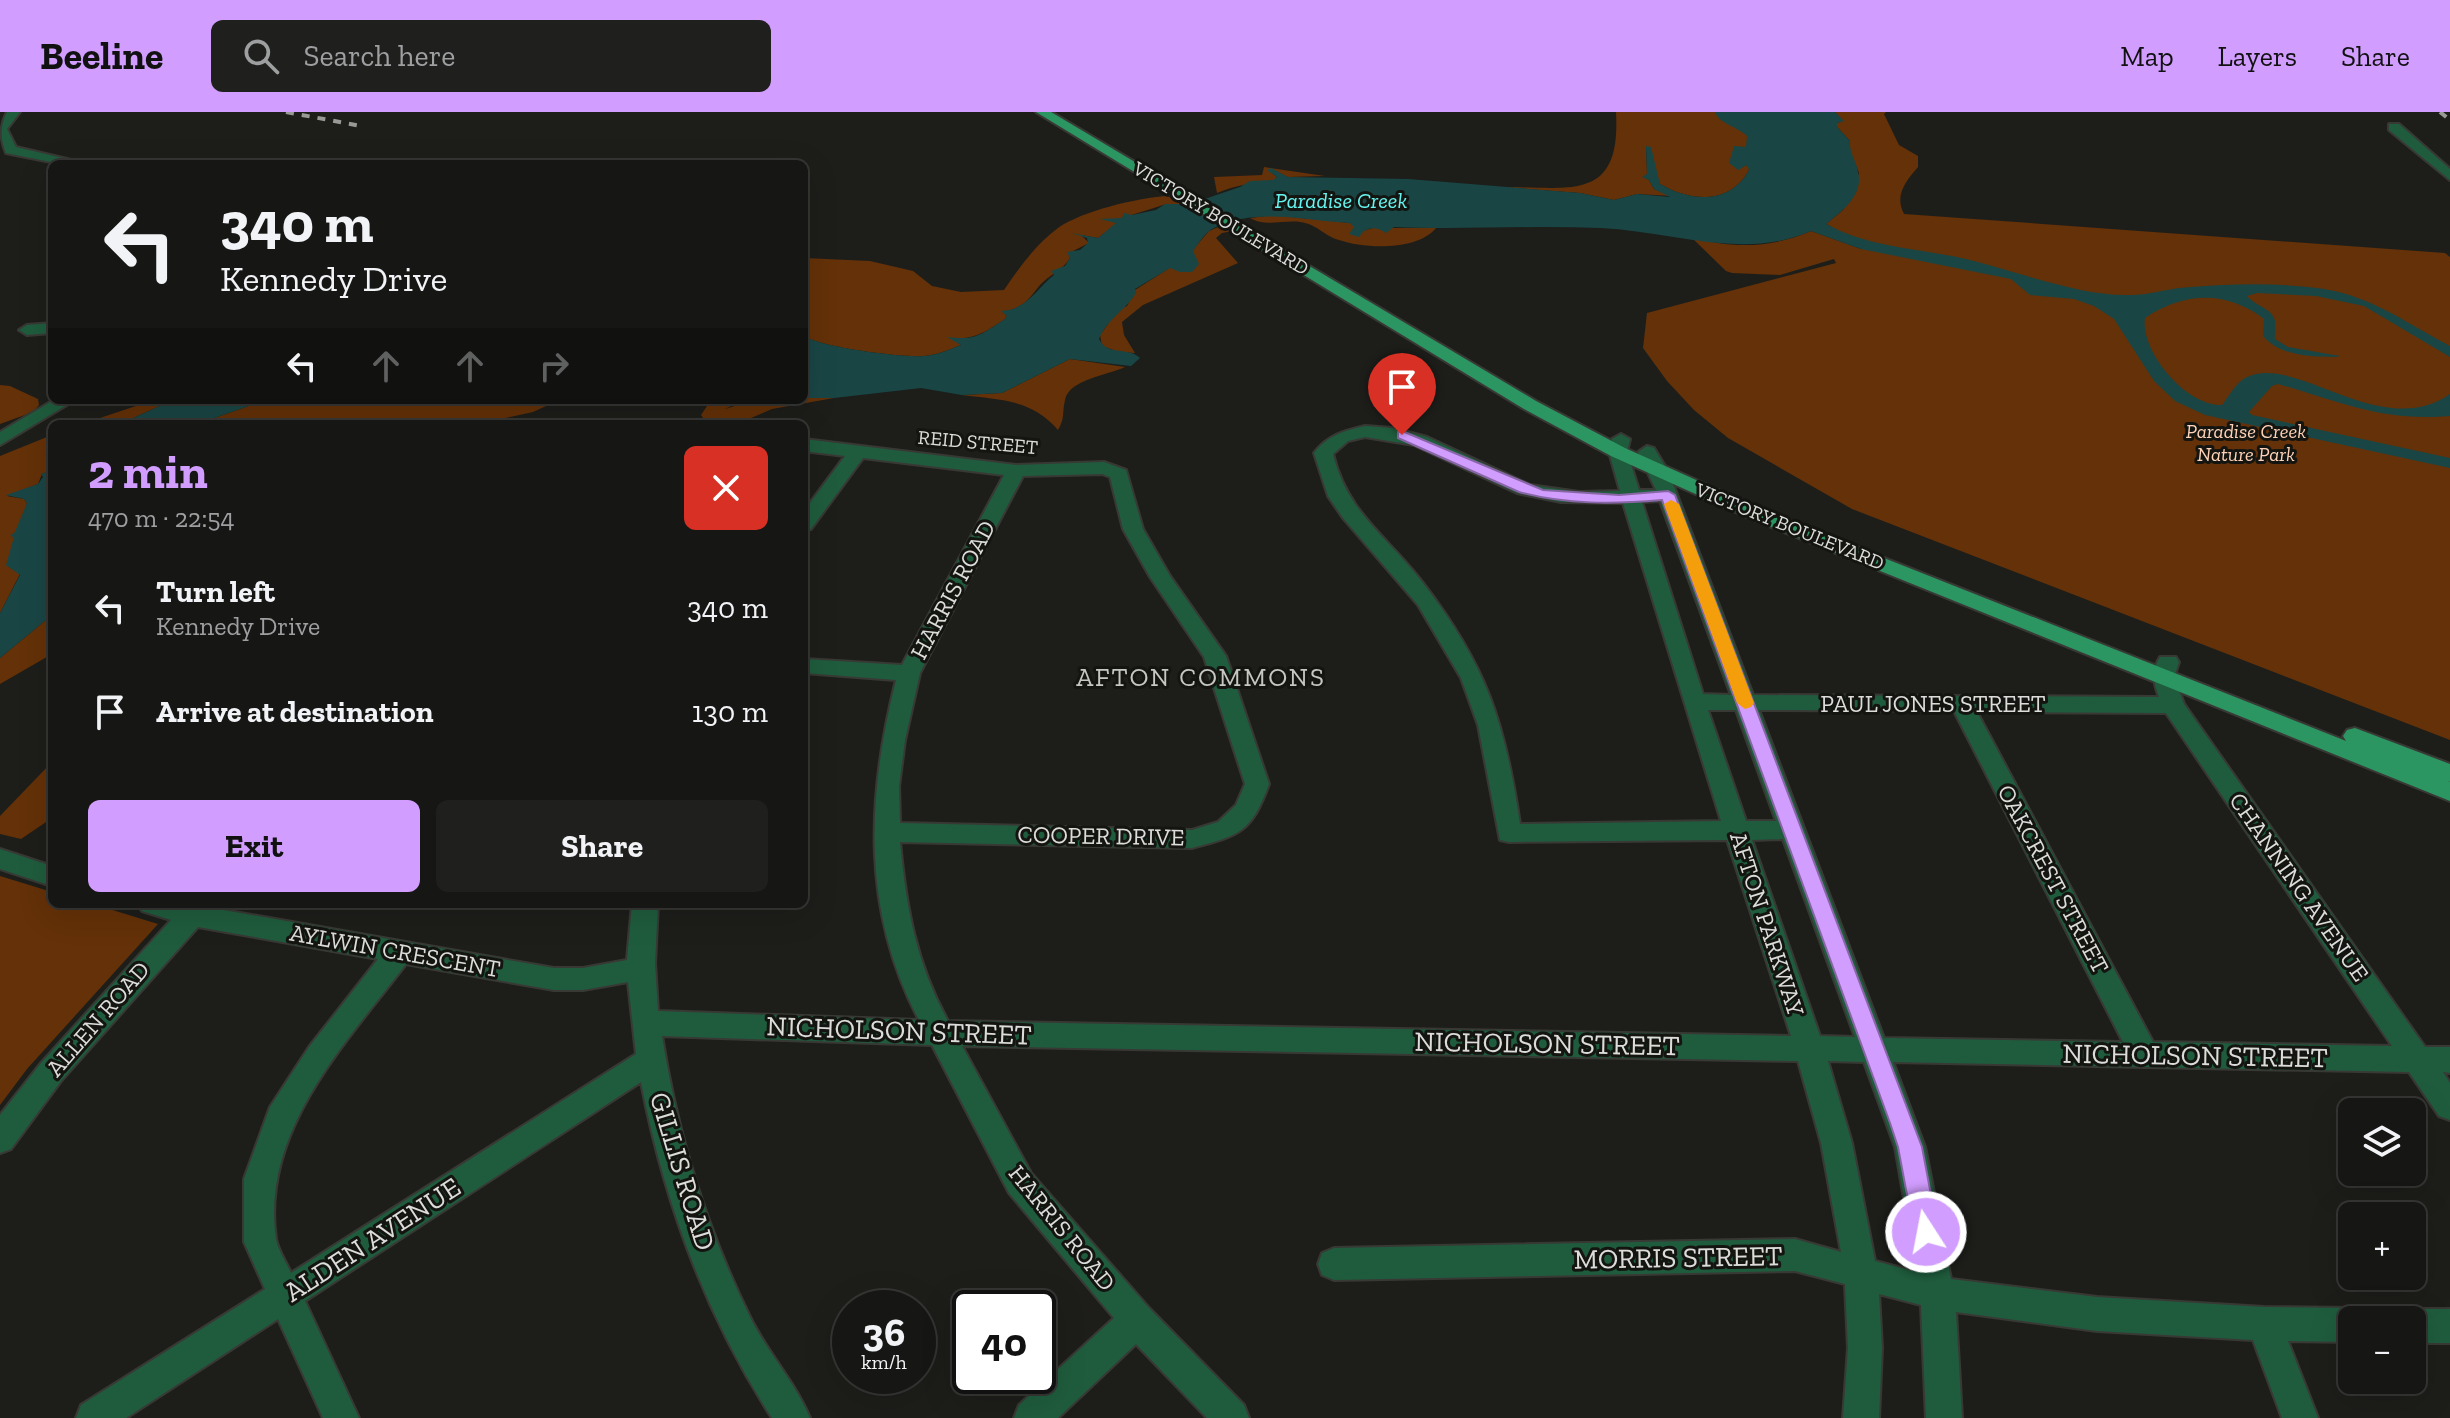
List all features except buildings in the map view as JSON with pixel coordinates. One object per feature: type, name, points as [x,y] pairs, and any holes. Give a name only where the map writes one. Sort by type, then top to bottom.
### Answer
[{"type":"main road","name":"VICTORY BOULEVARD","points":[[1042,112],[1189,193]]},
{"type":"main road","name":"VICTORY BOULEVARD","points":[[1063,112],[1530,405],[1619,445],[1658,473],[1769,519],[2450,773]]},
{"type":"main road","name":"VICTORY BOULEVARD","points":[[2166,669],[2450,792]]},
{"type":"street","points":[[14,112],[0,129],[11,150],[61,160]]},
{"type":"street","points":[[2394,127],[2450,176]]},
{"type":"street","points":[[27,330],[48,328]]},
{"type":"street","points":[[0,440],[59,404]]},
{"type":"street","points":[[1792,830],[1509,833],[1494,748],[1478,691],[1424,597],[1342,505],[1331,482],[1323,453],[1332,441],[1346,433],[1385,431],[1418,441],[1524,489],[1560,497],[1631,498],[1658,473],[1876,1049],[1910,1147],[1935,1293],[1945,1391],[1944,1418]]},
{"type":"street","points":[[808,445],[858,451],[808,520]]},
{"type":"street","name":"AFTON PARKWAY","points":[[1619,445],[1631,498],[1693,702],[1809,1047],[1850,1192],[1862,1272],[1865,1340],[1861,1418]]},
{"type":"street","name":"REID STREET","points":[[858,451],[1016,471],[1104,468],[1119,474],[1125,496]]},
{"type":"street","name":"HARRIS ROAD","points":[[1016,471],[909,673],[893,740],[887,786],[887,832],[891,885],[904,954],[923,1001],[1020,1183],[1137,1320],[1231,1418]]},
{"type":"street","name":"COOPER DRIVE","points":[[887,832],[1192,839],[1227,829],[1247,810],[1257,784],[1215,656],[1146,553],[1133,529],[1125,496]]},
{"type":"street","points":[[808,666],[909,673]]},
{"type":"street","name":"CHANNING AVENUE","points":[[2166,669],[2173,705],[2450,1107]]},
{"type":"street","name":"PAUL JONES STREET","points":[[1693,702],[2173,705]]},
{"type":"street","name":"OAKCREST STREET","points":[[1962,704],[2144,1054]]},
{"type":"street","points":[[0,859],[48,875]]},
{"type":"street","name":"GILLIS ROAD","points":[[645,908],[640,969],[645,1023],[669,1137],[707,1256],[739,1331],[792,1418]]},
{"type":"street","name":"AYLWIN CRESCENT","points":[[196,910],[399,952],[554,979],[583,979],[640,969]]},
{"type":"street","name":"ALLEN ROAD","points":[[0,1139],[51,1072],[196,910]]},
{"type":"street","points":[[341,1418],[260,1242],[260,1179],[281,1116],[319,1056],[399,952]]},
{"type":"street","name":"NICHOLSON STREET","points":[[645,1023],[940,1033],[2450,1060]]},
{"type":"street","name":"ALDEN AVENUE","points":[[94,1418],[651,1060]]},
{"type":"street","name":"MORRIS STREET","points":[[1334,1264],[1795,1255],[1935,1293],[2097,1314],[2264,1324],[2338,1325]]},
{"type":"street","points":[[1032,1418],[1137,1320]]},
{"type":"street","points":[[2264,1324],[2300,1418]]},
{"type":"street","points":[[2426,1326],[2450,1326]]},
{"type":"green space","points":[[1616,112],[1715,112],[1748,136],[1743,166],[1748,165],[1749,170],[1741,181],[1721,195],[1697,197],[1660,184],[1646,147],[1647,174],[1643,177],[1654,189],[1672,196],[1637,194],[1614,200],[1580,193],[1503,187],[1570,187],[1587,183],[1601,175],[1610,162],[1615,141]]},
{"type":"green space","name":"Paradise Creek Nature Park","points":[[1835,112],[1886,112],[1884,114],[1899,145],[1918,156],[1918,167],[1901,194],[1904,214],[2445,253],[2450,257],[2450,740],[1852,509],[1728,438],[1694,410],[1667,381],[1643,348],[1647,313],[1836,263],[1834,259],[1780,275],[1732,273],[1726,271],[1691,237],[1722,244],[1752,245],[1782,241],[1811,231],[1861,249],[1878,244],[1849,237],[1826,224],[1843,210],[1859,173],[1849,149],[1850,141],[1837,127],[1837,123],[1843,121]]},
{"type":"green space","points":[[1264,167],[1325,176],[1288,177],[1268,170],[1277,177],[1274,180],[1217,193],[1214,177],[1262,175]]},
{"type":"green space","points":[[1166,196],[1190,204],[1163,205],[1112,221],[1117,223],[1098,238],[1081,235],[1089,243],[1069,253],[1067,262],[1044,281],[1025,303],[1003,312],[1007,316],[1005,319],[980,334],[952,338],[961,345],[952,349],[929,355],[899,355],[843,348],[808,338],[808,258],[870,261],[913,271],[932,286],[961,292],[1004,290],[1035,249],[1058,228],[1081,216],[1140,199]]},
{"type":"green space","points":[[1273,215],[1350,223],[1362,231],[1373,228],[1436,228],[1416,241],[1376,246],[1339,240],[1306,223],[1262,222],[1250,218]]},
{"type":"green space","points":[[1223,225],[1233,231],[1216,238],[1238,263],[1143,305],[1122,322],[1124,335],[1135,353],[1102,346],[1100,335],[1118,310],[1127,306],[1135,290],[1171,267],[1177,268],[1209,231]]},
{"type":"green space","points":[[1070,359],[1125,367],[1074,387],[1065,400],[1058,430],[1026,407],[1002,400],[962,395],[1002,393]]},
{"type":"green space","points":[[0,385],[10,386],[38,399],[39,405],[33,412],[0,424]]},
{"type":"green space","points":[[808,398],[834,398],[808,403]]},
{"type":"green space","points":[[142,404],[164,404],[129,420],[94,420]]},
{"type":"green space","points":[[254,404],[550,404],[533,412],[497,420],[208,420]]},
{"type":"green space","points":[[708,404],[735,404],[725,409],[741,404],[800,404],[772,409],[746,420],[704,420],[701,415]]},
{"type":"green space","points":[[48,437],[48,472],[42,474],[38,484],[7,496],[24,499],[27,503],[7,565],[20,574],[0,613],[0,456]]},
{"type":"green space","points":[[48,618],[48,656],[0,684],[0,658]]},
{"type":"green space","points":[[48,766],[48,821],[21,839],[0,834],[0,816]]},
{"type":"green space","points":[[0,876],[48,891],[48,908],[106,908],[158,924],[27,1069],[0,1105]]},
{"type":"water","name":"Paradise Creek","points":[[1715,112],[1835,112],[1844,121],[1837,123],[1837,127],[1850,141],[1859,180],[1850,202],[1826,224],[1860,238],[1966,259],[2048,282],[2111,295],[2215,285],[2288,285],[2342,293],[2374,305],[2450,346],[2450,357],[2364,306],[2316,296],[2257,293],[2247,296],[2272,315],[2275,339],[2288,347],[2340,356],[2306,356],[2278,348],[2263,336],[2264,319],[2235,303],[2220,299],[2190,299],[2160,309],[2145,318],[2145,331],[2150,346],[2168,374],[2180,387],[2208,403],[2222,405],[2243,379],[2267,373],[2290,377],[2369,404],[2397,408],[2424,406],[2450,394],[2450,416],[2403,416],[2362,409],[2278,384],[2272,386],[2249,412],[2450,458],[2450,468],[2205,415],[2175,401],[2154,381],[2114,319],[2094,306],[2074,299],[2030,295],[2011,279],[1861,249],[1811,231],[1785,240],[1759,244],[1707,242],[1627,230],[1575,227],[1394,227],[1386,233],[1375,228],[1368,229],[1359,237],[1349,234],[1354,227],[1350,223],[1281,217],[1247,218],[1208,232],[1193,251],[1199,264],[1192,272],[1170,268],[1135,289],[1132,299],[1099,339],[1108,348],[1130,352],[1140,358],[1131,366],[1070,359],[1002,393],[962,395],[921,388],[808,398],[808,338],[843,348],[899,355],[929,355],[952,349],[961,345],[947,337],[978,335],[1005,319],[1007,316],[1001,311],[1024,303],[1054,275],[1051,271],[1065,266],[1070,258],[1067,252],[1080,250],[1088,243],[1087,238],[1071,233],[1098,238],[1116,223],[1100,219],[1122,218],[1124,213],[1132,215],[1156,210],[1165,204],[1190,204],[1250,181],[1273,180],[1277,177],[1267,170],[1271,168],[1288,177],[1408,179],[1580,193],[1614,200],[1637,194],[1670,197],[1654,189],[1649,180],[1642,177],[1647,174],[1646,146],[1651,147],[1660,184],[1697,197],[1721,195],[1741,181],[1749,170],[1747,165],[1738,170],[1729,163],[1734,146],[1746,147],[1747,136]]},
{"type":"water","points":[[164,404],[254,404],[208,420],[129,420]]},
{"type":"water","points":[[48,471],[48,618],[0,658],[0,613],[20,575],[6,565],[14,537],[10,536],[15,532],[27,503],[24,499],[6,495],[38,484],[43,477],[41,474]]},
{"type":"railway","points":[[286,112],[361,126]]},
{"type":"railway","points":[[2440,112],[2450,120]]},
{"type":"slow traffic","points":[[1671,504],[1745,703]]},
{"type":"district","name":"AFTON COMMONS","points":[[1201,677]]},
{"type":"route","points":[[1402,435],[1524,489],[1543,494],[1619,499],[1668,495],[1876,1049],[1910,1147],[1926,1232]]}]
